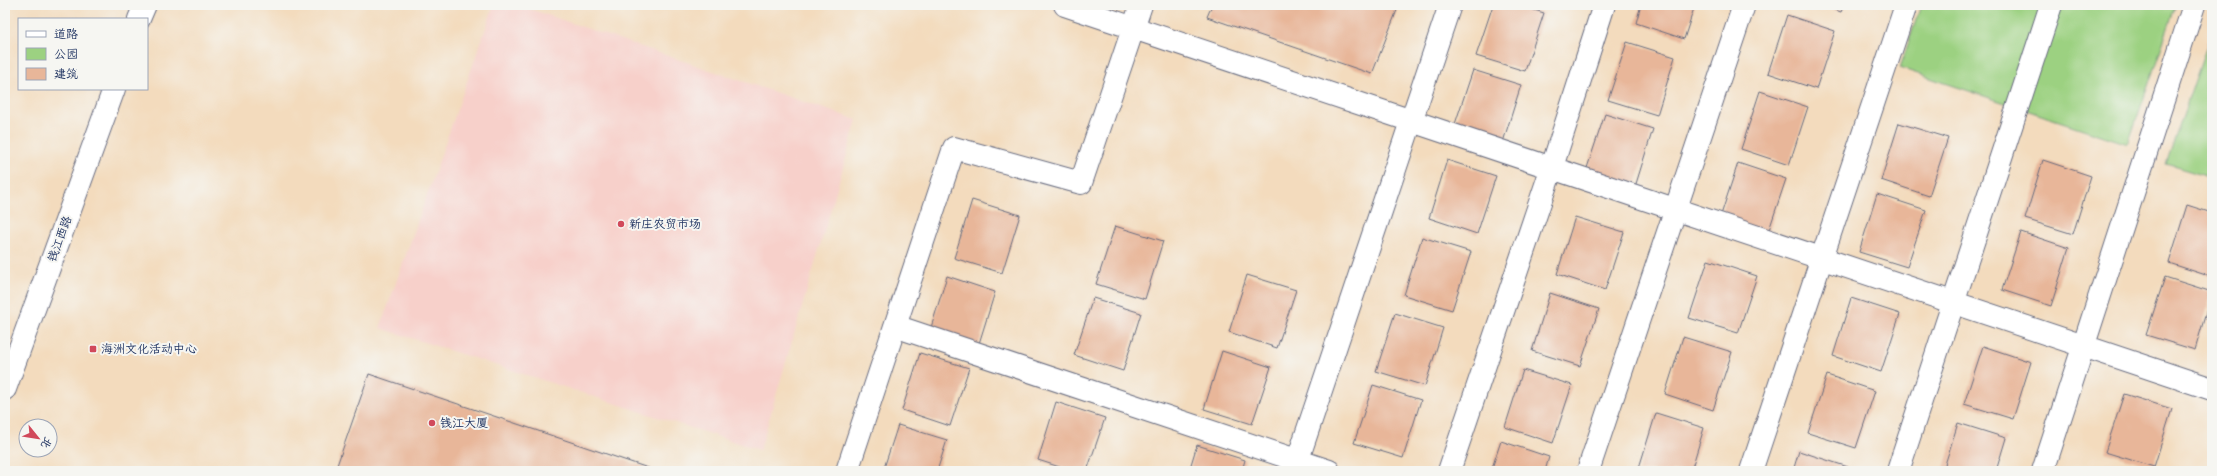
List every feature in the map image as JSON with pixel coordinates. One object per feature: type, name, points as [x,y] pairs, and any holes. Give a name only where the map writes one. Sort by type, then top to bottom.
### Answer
[{"type":"street","points":[[140,18],[145,5]]},
{"type":"street","points":[[1065,5],[2212,389]]},
{"type":"street","points":[[846,471],[954,148],[1081,183],[1141,5]]},
{"type":"street","points":[[1295,466],[1450,5]]},
{"type":"street","points":[[1449,471],[1552,167],[1604,5]]},
{"type":"street","points":[[1588,471],[1744,5]]},
{"type":"street","points":[[1751,471],[1906,5]]},
{"type":"street","points":[[1898,471],[2051,5]]},
{"type":"street","points":[[2042,471],[2194,5]]},
{"type":"street","name":"钱江西路","points":[[5,389],[114,90]]},
{"type":"street","points":[[895,326],[1295,466],[1329,471]]},
{"type":"shaded area","name":"新庄农贸市场","points":[[494,5],[518,5],[857,120],[760,450],[380,328]]},
{"type":"green space","points":[[1921,5],[2176,5],[2128,144],[1900,68]]},
{"type":"green space","points":[[2212,31],[2212,178],[2166,164]]},
{"type":"building","points":[[1212,5],[1399,5],[1372,74],[1207,17]]},
{"type":"building","points":[[1493,5],[1518,5],[1544,13],[1525,71],[1476,56]]},
{"type":"building","points":[[1641,5],[1695,5],[1684,39],[1636,23]]},
{"type":"building","points":[[1821,5],[1844,5],[1841,12]]},
{"type":"building","points":[[1787,15],[1835,31],[1816,89],[1768,73]]},
{"type":"building","points":[[1627,42],[1675,57],[1657,115],[1608,100]]},
{"type":"building","points":[[1473,70],[1521,85],[1503,142],[1454,127]]},
{"type":"building","points":[[1760,91],[1808,107],[1789,165],[1741,149]]},
{"type":"building","points":[[1605,114],[1653,129],[1635,187],[1586,171]]},
{"type":"building","points":[[1899,123],[1948,138],[1929,196],[1881,180]]},
{"type":"building","points":[[1447,160],[1496,176],[1477,234],[1429,218]]},
{"type":"building","points":[[2043,160],[2091,176],[2073,234],[2025,219]]},
{"type":"building","points":[[1738,163],[1786,179],[1767,236],[1719,221]]},
{"type":"building","points":[[1877,194],[1926,210],[1907,267],[1859,252]]},
{"type":"building","points":[[972,200],[1020,215],[1002,273],[954,258]]},
{"type":"building","points":[[2187,205],[2212,213],[2212,277],[2169,263]]},
{"type":"building","points":[[1575,217],[1624,232],[1605,290],[1557,274]]},
{"type":"building","points":[[1115,226],[1163,241],[1145,299],[1096,284]]},
{"type":"building","points":[[2021,232],[2069,248],[2051,306],[2002,290]]},
{"type":"building","points":[[1422,237],[1471,252],[1452,310],[1404,295]]},
{"type":"building","points":[[1708,260],[1757,276],[1738,333],[1689,318]]},
{"type":"building","points":[[1247,275],[1296,290],[1277,348],[1229,332]]},
{"type":"building","points":[[947,276],[995,292],[977,350],[929,334]]},
{"type":"building","points":[[2165,277],[2212,292],[2195,350],[2146,335]]},
{"type":"building","points":[[1550,293],[1599,309],[1580,366],[1532,351]]},
{"type":"building","points":[[1093,298],[1141,313],[1123,371],[1074,355]]},
{"type":"building","points":[[1851,298],[1900,314],[1881,372],[1833,356]]},
{"type":"building","points":[[1395,313],[1443,328],[1425,386],[1376,371]]},
{"type":"building","points":[[1683,337],[1732,352],[1713,410],[1665,394]]},
{"type":"building","points":[[1983,346],[2031,362],[2013,419],[1964,404]]},
{"type":"building","points":[[1222,351],[1271,367],[1252,424],[1204,409]]},
{"type":"building","points":[[920,353],[969,368],[950,426],[902,410]]},
{"type":"building","points":[[1523,370],[1572,385],[1553,443],[1505,427]]},
{"type":"building","name":"钱江大厦","points":[[369,374],[657,471],[335,471]]},
{"type":"building","points":[[1827,375],[1875,391],[1856,448],[1808,433]]},
{"type":"building","points":[[1373,385],[1421,400],[1403,458],[1354,443]]},
{"type":"building","points":[[2124,394],[2172,409],[2154,467],[2105,452]]},
{"type":"building","points":[[1056,402],[1105,418],[1087,471],[1072,471],[1038,460]]},
{"type":"building","points":[[1656,413],[1704,428],[1691,471],[1638,471]]},
{"type":"building","points":[[1958,423],[2006,438],[1996,471],[1943,471]]},
{"type":"building","points":[[898,425],[947,440],[937,471],[883,471]]},
{"type":"building","points":[[1501,441],[1549,457],[1545,471],[1491,471]]},
{"type":"building","points":[[1197,445],[1245,460],[1242,471],[1189,471]]},
{"type":"building","points":[[1799,451],[1848,467],[1846,471],[1793,471]]},
{"type":"place","name":"新庄农贸市场","points":[[621,224]]},
{"type":"place","name":"海洲文化活动中心","points":[[93,349]]},
{"type":"place","name":"钱江大厦","points":[[432,423]]}]
